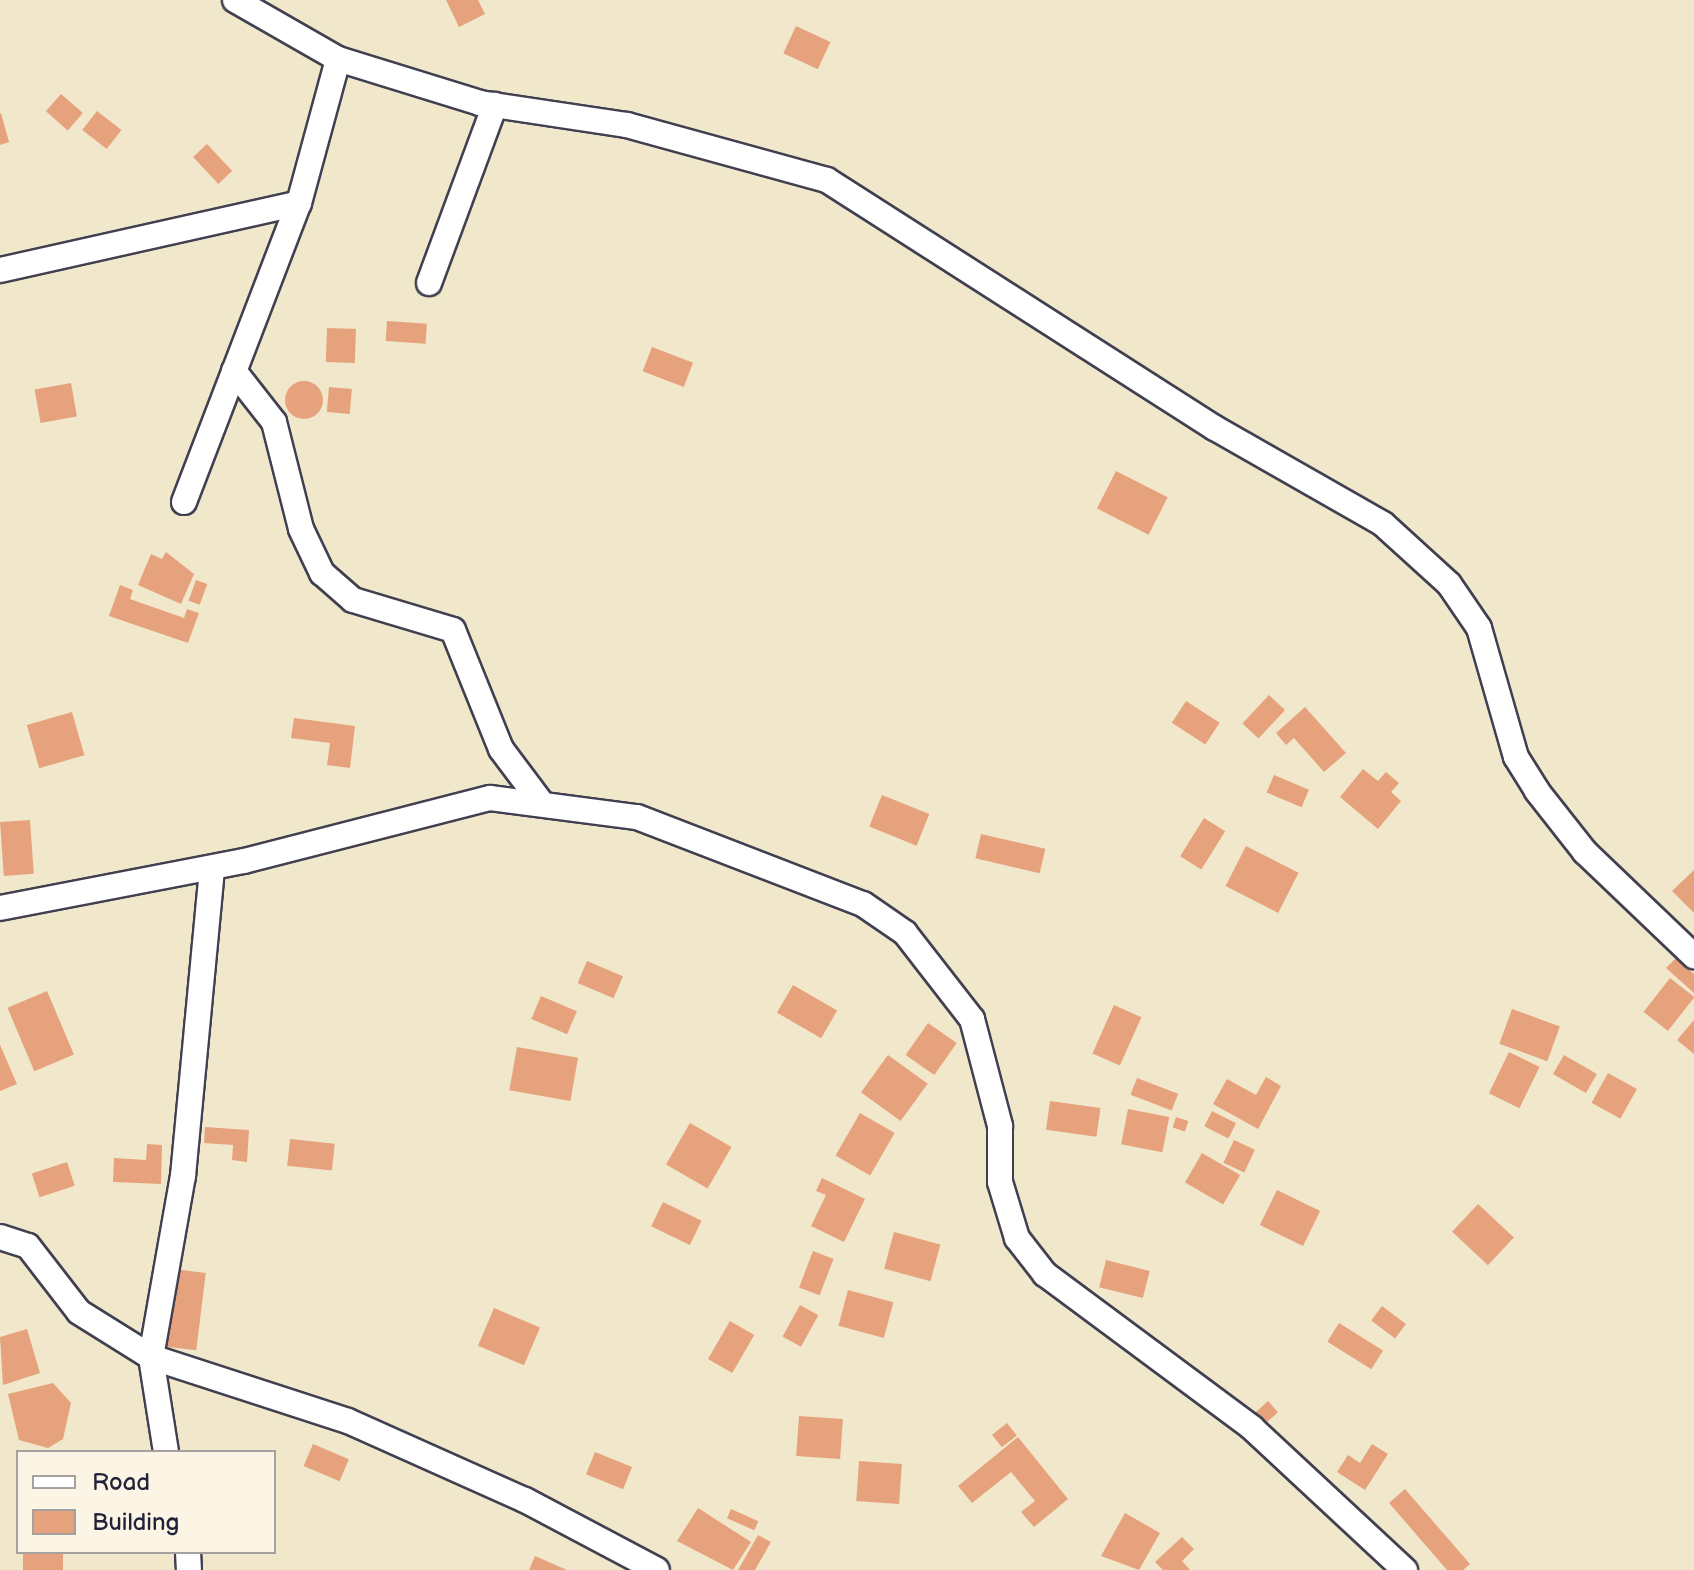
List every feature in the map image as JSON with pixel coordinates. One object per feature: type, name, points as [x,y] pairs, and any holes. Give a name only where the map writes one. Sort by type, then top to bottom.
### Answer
[{"type":"street","points":[[235,0],[338,59],[495,105],[627,125],[827,180],[1215,428],[1383,524],[1449,584],[1479,628],[1516,757],[1537,791],[1585,852],[1694,956]]},
{"type":"street","points":[[184,502],[299,203],[338,59]]},
{"type":"street","points":[[429,283],[495,105]]},
{"type":"street","points":[[0,270],[299,203]]},
{"type":"street","points":[[234,371],[274,422],[301,529],[322,573],[353,600],[453,630],[501,749],[540,801]]},
{"type":"street","points":[[0,908],[212,868],[490,798],[540,801],[685,833],[863,904],[905,933],[972,1019],[1000,1126],[1000,1182],[1017,1238],[1045,1274],[1252,1428],[1405,1570]]},
{"type":"street","points":[[166,1450],[151,1357],[183,1176],[212,868]]},
{"type":"street","points":[[0,1237],[28,1246],[79,1312],[151,1357],[348,1421],[525,1500],[657,1570]]},
{"type":"building","points":[[446,0],[478,0],[485,14],[459,27]]},
{"type":"building","points":[[796,26],[830,42],[818,69],[783,53]]},
{"type":"building","points":[[61,94],[83,113],[68,130],[46,111]]},
{"type":"building","points":[[97,111],[121,130],[107,149],[82,130]]},
{"type":"building","points":[[0,114],[9,142],[0,145]]},
{"type":"building","points":[[207,144],[232,171],[218,184],[193,157]]},
{"type":"building","points":[[387,321],[427,324],[426,344],[386,341]]},
{"type":"building","points":[[327,328],[356,329],[355,363],[326,362]]},
{"type":"building","points":[[652,347],[693,363],[684,387],[643,371]]},
{"type":"building","points":[[304,381],[317,387],[323,400],[317,413],[304,419],[291,413],[285,400],[291,387]]},
{"type":"building","points":[[71,383],[77,416],[40,423],[35,389]]},
{"type":"building","points":[[329,387],[352,389],[350,414],[327,412]]},
{"type":"building","points":[[1116,471],[1168,497],[1149,535],[1097,508]]},
{"type":"building","points":[[166,552],[194,574],[181,604],[138,585],[151,554],[162,559]]},
{"type":"building","points":[[196,580],[207,584],[200,605],[188,601]]},
{"type":"building","points":[[120,585],[133,590],[130,599],[184,618],[187,609],[199,613],[188,643],[109,616]]},
{"type":"building","points":[[1269,695],[1285,710],[1258,739],[1242,724]]},
{"type":"building","points":[[1186,701],[1220,723],[1205,745],[1172,723]]},
{"type":"building","points":[[1305,707],[1346,753],[1324,772],[1294,738],[1286,745],[1276,733]]},
{"type":"building","points":[[72,712],[84,755],[39,768],[27,725]]},
{"type":"building","points":[[294,718],[355,726],[350,768],[327,765],[330,743],[291,738]]},
{"type":"building","points":[[1363,769],[1378,781],[1386,772],[1399,783],[1391,792],[1401,801],[1378,829],[1340,797]]},
{"type":"building","points":[[1274,775],[1309,790],[1302,807],[1267,792]]},
{"type":"building","points":[[882,795],[929,814],[917,846],[869,827]]},
{"type":"building","points":[[1204,818],[1225,831],[1201,869],[1180,856]]},
{"type":"building","points":[[30,820],[34,874],[4,876],[0,822]]},
{"type":"building","points":[[981,834],[1045,849],[1040,873],[975,858]]},
{"type":"building","points":[[1246,846],[1299,873],[1278,913],[1226,886]]},
{"type":"building","points":[[1694,870],[1694,913],[1672,891]]},
{"type":"building","points":[[1676,958],[1694,974],[1694,993],[1666,968]]},
{"type":"building","points":[[587,961],[623,976],[614,998],[578,983]]},
{"type":"building","points":[[1670,978],[1694,998],[1668,1031],[1644,1012]]},
{"type":"building","points":[[793,985],[837,1010],[821,1038],[777,1013]]},
{"type":"building","points":[[47,991],[74,1055],[34,1071],[7,1008]]},
{"type":"building","points":[[541,996],[577,1011],[567,1034],[531,1019]]},
{"type":"building","points":[[1114,1005],[1141,1017],[1120,1066],[1092,1053]]},
{"type":"building","points":[[1512,1009],[1560,1026],[1547,1061],[1499,1044]]},
{"type":"building","points":[[1694,1020],[1694,1054],[1677,1040]]},
{"type":"building","points":[[928,1023],[957,1043],[934,1075],[906,1055]]},
{"type":"building","points":[[0,1045],[17,1084],[0,1091]]},
{"type":"building","points":[[517,1047],[578,1058],[570,1101],[509,1090]]},
{"type":"building","points":[[1509,1052],[1540,1067],[1519,1108],[1489,1093]]},
{"type":"building","points":[[888,1055],[928,1084],[901,1121],[861,1092]]},
{"type":"building","points":[[1564,1055],[1597,1074],[1586,1093],[1553,1074]]},
{"type":"building","points":[[1608,1073],[1637,1089],[1620,1119],[1592,1103]]},
{"type":"building","points":[[1266,1077],[1281,1086],[1258,1129],[1213,1104],[1227,1079],[1256,1095]]},
{"type":"building","points":[[1137,1078],[1178,1094],[1172,1111],[1131,1095]]},
{"type":"building","points":[[1050,1101],[1101,1108],[1096,1137],[1046,1130]]},
{"type":"building","points":[[1128,1109],[1169,1117],[1162,1152],[1121,1144]]},
{"type":"building","points":[[1212,1111],[1236,1123],[1228,1138],[1204,1126]]},
{"type":"building","points":[[860,1113],[895,1133],[870,1175],[836,1155]]},
{"type":"building","points":[[1176,1117],[1188,1121],[1185,1131],[1173,1127]]},
{"type":"building","points":[[690,1123],[732,1147],[708,1189],[666,1165]]},
{"type":"building","points":[[205,1127],[249,1130],[247,1162],[232,1160],[233,1145],[204,1143]]},
{"type":"building","points":[[290,1139],[335,1144],[332,1171],[287,1166]]},
{"type":"building","points":[[1234,1140],[1255,1150],[1244,1172],[1223,1163]]},
{"type":"building","points":[[147,1144],[162,1145],[161,1184],[113,1182],[114,1158],[146,1160]]},
{"type":"building","points":[[1202,1153],[1240,1175],[1223,1204],[1185,1182]]},
{"type":"building","points":[[67,1162],[75,1186],[40,1197],[32,1173]]},
{"type":"building","points":[[822,1178],[865,1199],[844,1242],[811,1226],[826,1195],[816,1191]]},
{"type":"building","points":[[1277,1190],[1320,1211],[1303,1246],[1260,1225]]},
{"type":"building","points":[[663,1202],[702,1221],[690,1245],[651,1226]]},
{"type":"building","points":[[1478,1204],[1514,1237],[1488,1265],[1452,1232]]},
{"type":"building","points":[[894,1232],[940,1244],[931,1281],[884,1269]]},
{"type":"building","points":[[813,1251],[834,1259],[820,1295],[799,1287]]},
{"type":"building","points":[[1106,1260],[1150,1271],[1143,1298],[1099,1287]]},
{"type":"building","points":[[174,1269],[206,1273],[196,1350],[164,1346]]},
{"type":"building","points":[[848,1290],[893,1302],[884,1338],[838,1326]]},
{"type":"building","points":[[800,1305],[818,1315],[801,1347],[783,1336]]},
{"type":"building","points":[[1382,1306],[1406,1324],[1395,1338],[1371,1320]]},
{"type":"building","points":[[494,1308],[540,1328],[524,1365],[478,1346]]},
{"type":"building","points":[[730,1321],[754,1335],[732,1373],[708,1359]]},
{"type":"building","points":[[1339,1323],[1383,1351],[1371,1369],[1327,1342]]},
{"type":"building","points":[[27,1329],[40,1373],[3,1385],[0,1337]]},
{"type":"building","points":[[53,1383],[71,1403],[63,1439],[48,1448],[19,1440],[8,1394]]},
{"type":"building","points":[[1268,1401],[1278,1412],[1263,1426],[1253,1414]]},
{"type":"building","points":[[799,1416],[843,1419],[840,1459],[796,1456]]},
{"type":"building","points":[[1007,1423],[1017,1436],[1002,1447],[992,1435]]},
{"type":"building","points":[[1018,1437],[1068,1499],[1034,1527],[1021,1512],[1035,1501],[1011,1472],[972,1503],[958,1486]]},
{"type":"building","points":[[313,1444],[349,1459],[340,1481],[304,1466]]},
{"type":"building","points":[[1372,1444],[1388,1454],[1365,1490],[1337,1472],[1348,1455],[1360,1463]]},
{"type":"building","points":[[595,1452],[632,1467],[623,1489],[586,1474]]},
{"type":"building","points":[[859,1461],[902,1464],[899,1504],[856,1501]]},
{"type":"building","points":[[1405,1489],[1470,1564],[1463,1570],[1447,1570],[1389,1503]]},
{"type":"building","points":[[698,1508],[751,1542],[733,1570],[677,1541]]},
{"type":"building","points":[[731,1509],[758,1521],[754,1530],[727,1518]]},
{"type":"building","points":[[1125,1513],[1160,1533],[1139,1570],[1101,1556]]},
{"type":"building","points":[[758,1535],[771,1542],[755,1570],[738,1570]]},
{"type":"building","points":[[1182,1537],[1194,1549],[1182,1561],[1190,1570],[1163,1570],[1155,1562]]},
{"type":"building","points":[[23,1554],[63,1554],[63,1570],[23,1570]]},
{"type":"building","points":[[535,1556],[567,1570],[529,1570]]}]
